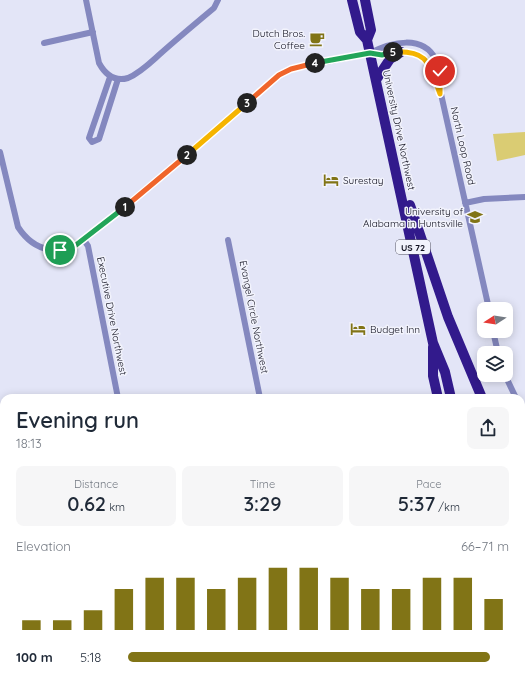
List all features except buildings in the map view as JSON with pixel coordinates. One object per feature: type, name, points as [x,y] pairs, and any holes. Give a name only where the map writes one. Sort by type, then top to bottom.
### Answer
[{"type":"highway","name":"University Drive Northwest","points":[[352,0],[360,32],[367,40],[434,343],[445,372],[450,394]]},
{"type":"highway","name":"University Drive Northwest","points":[[365,0],[371,30],[367,40]]},
{"type":"highway","points":[[376,80],[390,59],[401,52]]},
{"type":"highway","points":[[390,144],[443,303],[480,394]]},
{"type":"highway","name":"University Drive Northwest","points":[[434,343],[433,376],[437,394]]},
{"type":"highway","points":[[525,522],[525,530]]},
{"type":"street","points":[[86,0],[99,63],[104,72],[110,77],[118,79],[129,78],[147,65],[214,8],[218,0]]},
{"type":"street","points":[[44,43],[93,32]]},
{"type":"street","name":"North Loop Road","points":[[370,53],[396,44],[409,42],[420,45],[430,51],[437,60],[440,71],[440,94]]},
{"type":"street","name":"North Loop Road","points":[[370,53],[382,55],[401,52],[417,53],[425,59],[432,70],[440,94],[487,302]]},
{"type":"street","points":[[0,152],[2,168],[15,221],[22,234],[47,250],[60,250],[72,247],[84,240],[172,167],[279,75],[301,66],[370,53]]},
{"type":"street","points":[[110,77],[89,138],[92,142],[99,139],[118,79]]},
{"type":"street","points":[[465,203],[484,199],[525,197]]},
{"type":"street","name":"Executive Drive Northwest","points":[[84,240],[89,251],[117,394]]},
{"type":"street","name":"Evangel Circle Northwest","points":[[228,240],[259,394]]},
{"type":"street","points":[[508,382],[514,394]]},
{"type":"shaded area","points":[[525,132],[525,155],[497,161],[493,134]]},
{"type":"place","name":"Dutch Bros. Coffee","points":[[317,39]]},
{"type":"place","name":"Surestay","points":[[331,180]]},
{"type":"place","name":"University of Alabama in Huntsville","points":[[475,217]]},
{"type":"place","name":"Budget Inn","points":[[358,329]]},
{"type":"route","points":[[60,250],[76,245],[84,240],[124,208],[279,75],[291,69],[328,60],[370,53],[382,55],[392,52],[409,51],[417,53],[425,59],[432,70],[440,94],[440,71]]}]
